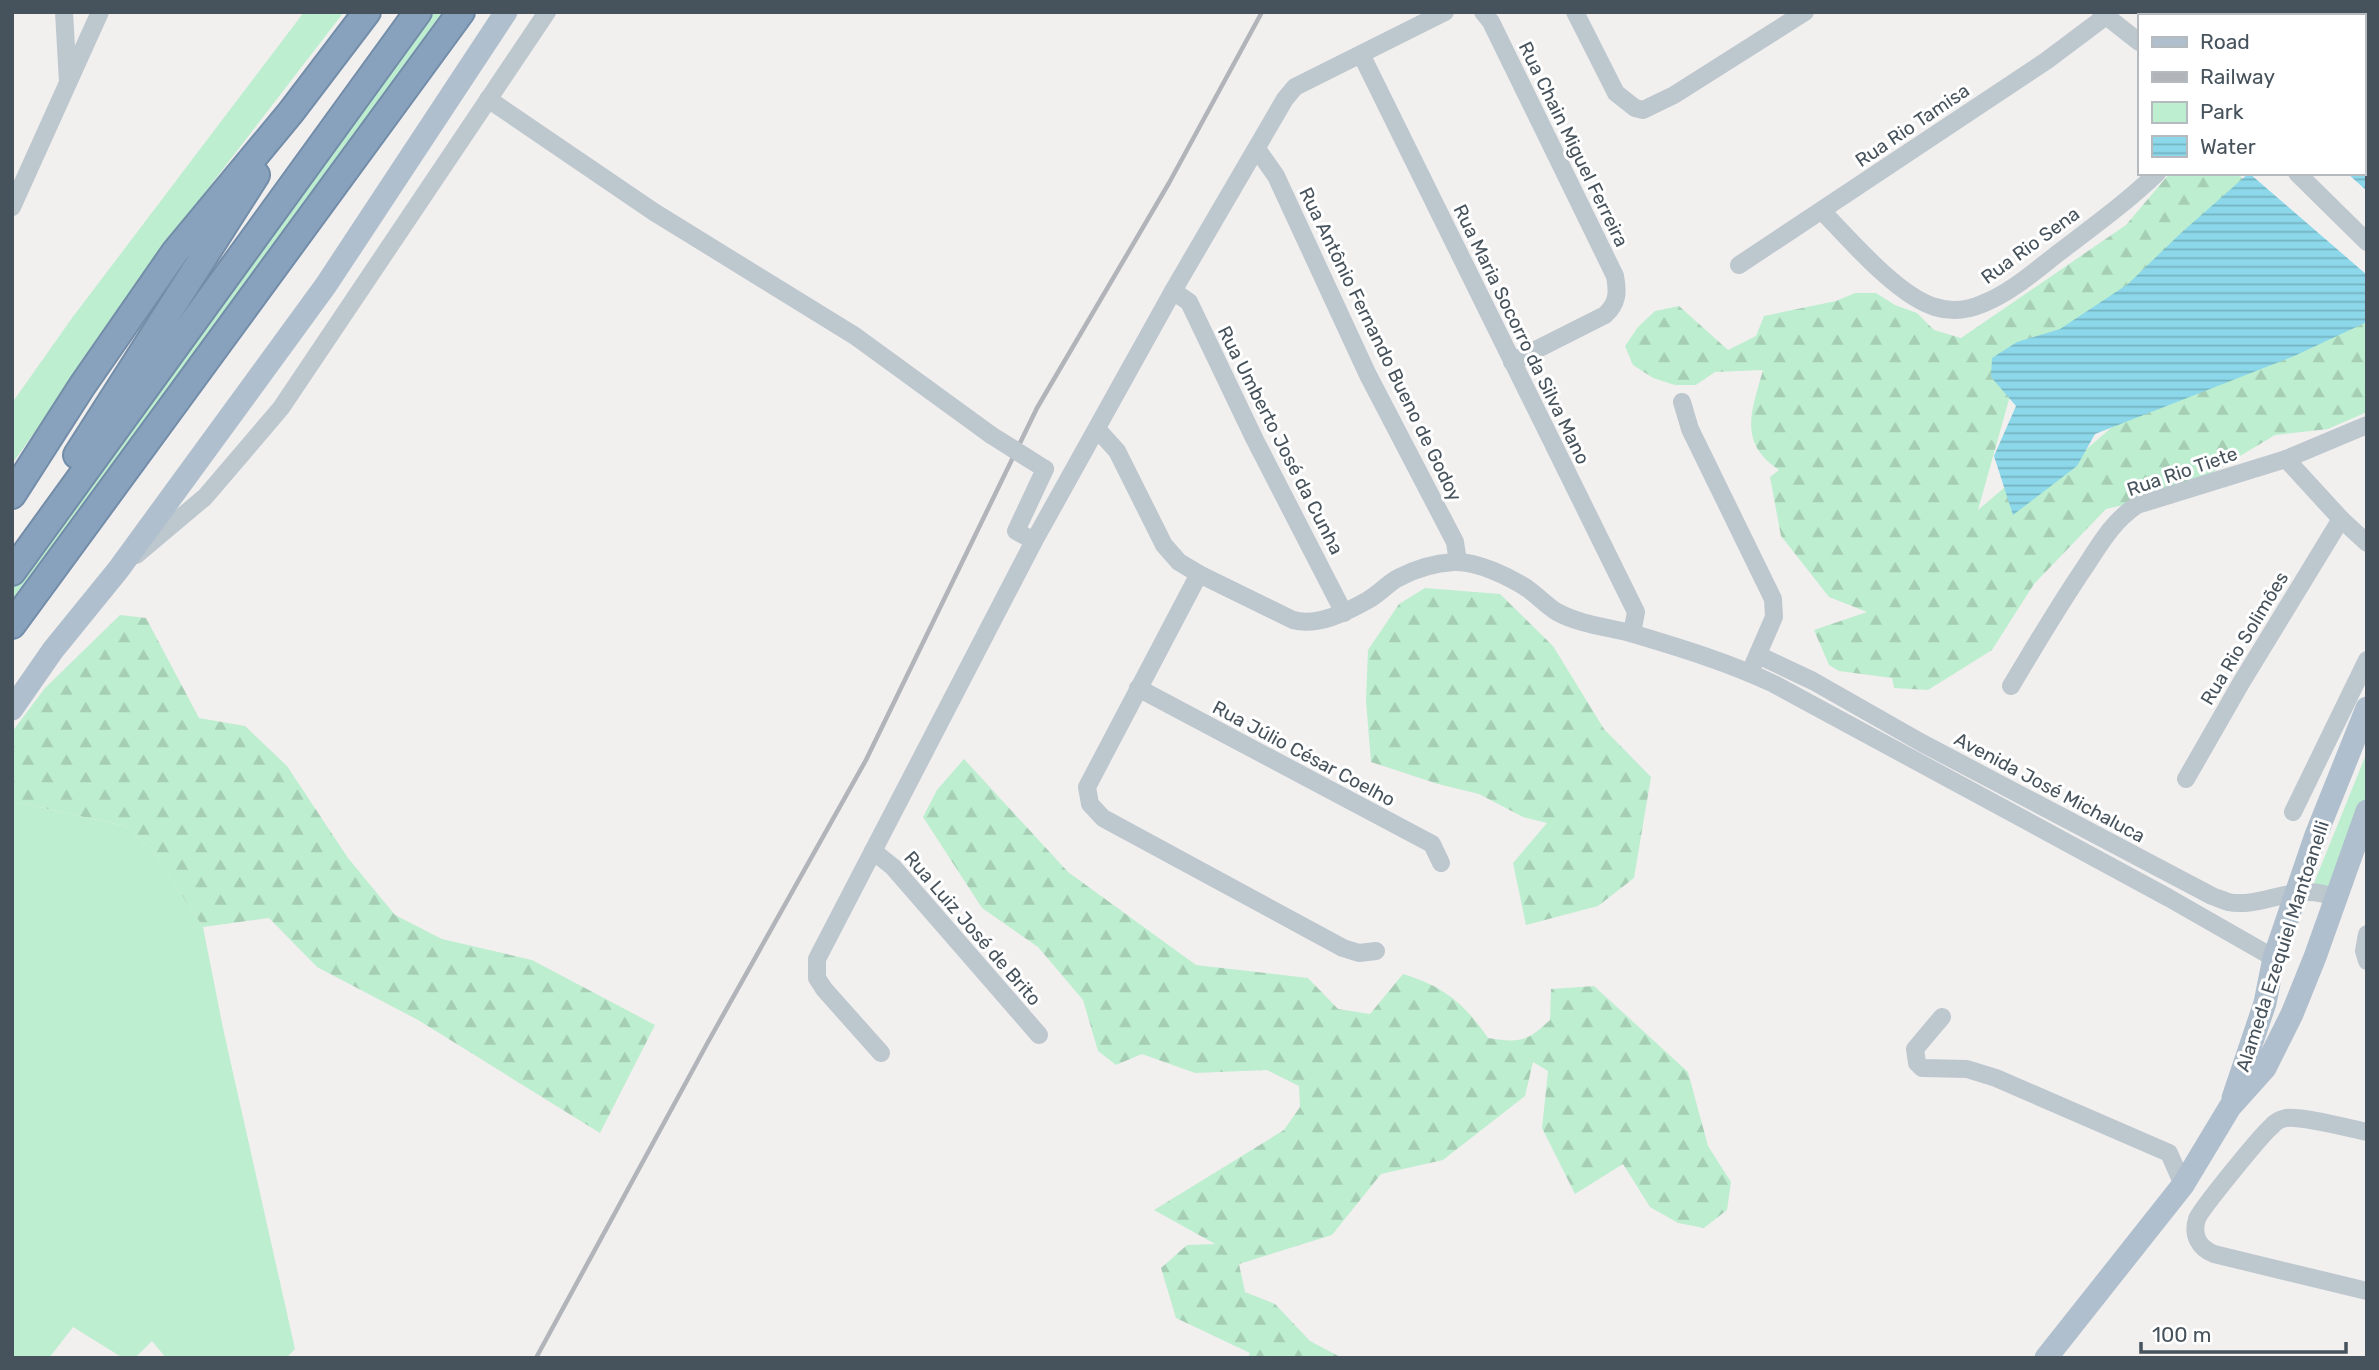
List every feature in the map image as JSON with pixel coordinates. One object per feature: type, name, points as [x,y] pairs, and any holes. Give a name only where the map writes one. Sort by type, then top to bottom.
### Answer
[{"type":"highway","points":[[12,495],[82,386],[175,252],[291,112],[367,12]]},
{"type":"highway","points":[[12,572],[418,12]]},
{"type":"highway","points":[[12,625],[461,12]]},
{"type":"highway","points":[[12,559],[251,182],[291,112]]},
{"type":"main road","points":[[12,709],[53,650],[118,570],[326,285],[506,12]]},
{"type":"main road","points":[[12,689],[26,672],[53,650]]},
{"type":"main road","name":"Alameda Ezequiel Mantoanelli","points":[[2230,1107],[2264,1003],[2274,958],[2316,835],[2367,708]]},
{"type":"main road","name":"Alameda Ezequiel Mantoanelli","points":[[2046,1358],[2183,1185],[2230,1107],[2265,1068],[2292,1014],[2315,957],[2367,811]]},
{"type":"main road","points":[[2264,1003],[2292,1014]]},
{"type":"street","points":[[64,12],[68,86]]},
{"type":"street","points":[[12,207],[100,12]]},
{"type":"street","points":[[118,570],[205,498],[281,408],[547,12]]},
{"type":"street","points":[[881,1053],[824,989],[817,978],[817,959],[1034,541],[1173,291],[1295,86],[1445,12]]},
{"type":"street","name":"Rua Chain Miguel Ferreira","points":[[1483,12],[1491,22],[1615,276],[1617,298],[1605,315],[1512,362]]},
{"type":"street","points":[[1575,12],[1616,93],[1635,108],[1643,110],[1674,95],[1805,12]]},
{"type":"street","points":[[2104,14],[2138,40]]},
{"type":"street","name":"Rua Rio Tamisa","points":[[1739,265],[2046,61],[2104,14]]},
{"type":"street","name":"Rua Maria Socorro da Silva Mano","points":[[1361,54],[1636,612],[1632,634]]},
{"type":"street","points":[[488,99],[654,212],[855,336],[991,435],[1045,468],[1016,531],[1034,541]]},
{"type":"street","name":"Rua Antônio Fernando Bueno de Godoy","points":[[1257,149],[1276,176],[1368,375],[1455,542],[1458,562]]},
{"type":"street","name":"Rua Rio Sena","points":[[1822,211],[1878,267],[1912,296],[1935,307],[1957,310],[1985,304],[2017,285],[2136,193],[2155,175]]},
{"type":"street","points":[[2299,175],[2367,242]]},
{"type":"street","name":"Rua Umberto José da Cunha","points":[[1173,291],[1189,302],[1255,440],[1344,612]]},
{"type":"street","points":[[1682,402],[1690,429],[1773,599],[1774,617],[1749,672]]},
{"type":"street","name":"Rua Rio Tiete","points":[[2011,686],[2070,588],[2113,525],[2126,513],[2137,505],[2286,459],[2367,425]]},
{"type":"street","points":[[1097,429],[1117,451],[1170,553],[1199,574],[1263,606],[1301,622],[1344,612],[1369,599],[1397,579],[1429,566],[1458,562],[1497,572],[1527,589],[1556,612],[1576,620],[1632,634],[1749,672],[2169,898],[2274,958]]},
{"type":"street","points":[[2286,459],[2367,543]]},
{"type":"street","name":"Rua Rio Solimões","points":[[2186,779],[2241,682],[2341,519]]},
{"type":"street","points":[[1199,574],[1087,787],[1090,804],[1103,818],[1343,948],[1359,953],[1376,951]]},
{"type":"street","name":"Avenida José Michaluca","points":[[1758,655],[1813,681],[1922,743],[2212,896],[2230,902],[2316,892],[2334,898]]},
{"type":"street","points":[[2293,812],[2367,660]]},
{"type":"street","name":"Rua Júlio César Coelho","points":[[1138,688],[1432,844],[1441,863]]},
{"type":"street","name":"Rua Luiz José de Brito","points":[[873,851],[893,867],[1039,1035]]},
{"type":"street","points":[[2367,934],[2364,951],[2367,961]]},
{"type":"street","points":[[1942,1017],[1915,1049],[1917,1063],[1922,1068],[1967,1069],[1996,1078],[2144,1141],[2172,1156],[2183,1185]]},
{"type":"street","points":[[2367,1132],[2298,1119],[2286,1118],[2277,1122],[2259,1139],[2197,1218],[2199,1244],[2214,1254],[2367,1291]]},
{"type":"green space","points":[[304,12],[344,12],[213,182],[12,464],[12,403],[72,318]]},
{"type":"green space","points":[[429,12],[453,12],[12,616],[12,586]]},
{"type":"green space","points":[[2168,175],[2239,175],[2245,181],[2220,247],[2015,378],[1978,510],[2011,482],[2054,477],[2118,422],[2367,307],[2367,412],[2328,429],[2275,435],[2180,492],[2106,509],[2034,584],[1992,650],[1928,690],[1894,688],[1892,678],[1839,671],[1829,665],[1814,630],[1867,612],[1829,597],[1781,536],[1770,477],[1779,470],[1757,448],[1751,424],[1763,370],[1715,372],[1696,385],[1675,385],[1653,378],[1633,365],[1625,346],[1638,327],[1655,311],[1679,306],[1728,350],[1756,336],[1764,316],[1836,301],[1855,293],[1876,293],[1895,305],[1917,313],[1934,330],[1961,338],[2126,225]]},
{"type":"green space","points":[[1425,588],[1500,594],[1553,646],[1604,729],[1651,777],[1634,878],[1598,906],[1526,925],[1513,863],[1547,823],[1523,817],[1479,794],[1371,762],[1366,701],[1368,650],[1399,604]]},
{"type":"green space","points":[[120,615],[146,618],[199,718],[245,726],[287,766],[348,858],[395,915],[442,939],[532,960],[655,1025],[600,1133],[418,1020],[317,967],[269,918],[203,927],[151,849],[125,826],[12,801],[12,732],[45,688]]},
{"type":"green space","points":[[2367,752],[2367,801],[2329,895],[2314,883]]},
{"type":"green space","points":[[964,759],[1068,872],[1196,965],[1308,978],[1338,1009],[1370,1014],[1403,974],[1430,984],[1452,998],[1471,1015],[1488,1038],[1508,1040],[1528,1037],[1550,1020],[1551,989],[1594,986],[1688,1072],[1708,1146],[1731,1182],[1727,1210],[1704,1228],[1678,1223],[1650,1207],[1623,1164],[1575,1194],[1542,1128],[1548,1071],[1533,1062],[1525,1096],[1443,1160],[1381,1174],[1332,1235],[1239,1264],[1245,1292],[1275,1304],[1310,1341],[1342,1358],[1248,1358],[1250,1353],[1176,1318],[1161,1268],[1187,1245],[1215,1244],[1154,1210],[1284,1130],[1300,1107],[1299,1086],[1267,1070],[1195,1073],[1142,1054],[1116,1065],[1098,1051],[1083,1000],[1038,947],[982,908],[923,817],[937,790]]},
{"type":"green space","points":[[12,801],[125,826],[151,849],[203,927],[295,1349],[286,1358],[166,1358],[152,1341],[135,1358],[123,1358],[73,1327],[49,1358],[12,1358]]},
{"type":"water","points":[[2367,30],[2367,191],[2349,175],[2365,175]]},
{"type":"water","points":[[2247,175],[2251,175],[2367,275],[2367,322],[2292,357],[2095,434],[2077,466],[2013,515],[1994,456],[2016,406],[1991,377],[1992,358],[2017,342],[2060,329],[2128,284]]},
{"type":"railway","points":[[536,1358],[866,760],[1037,408],[1169,183],[1262,12]]}]
